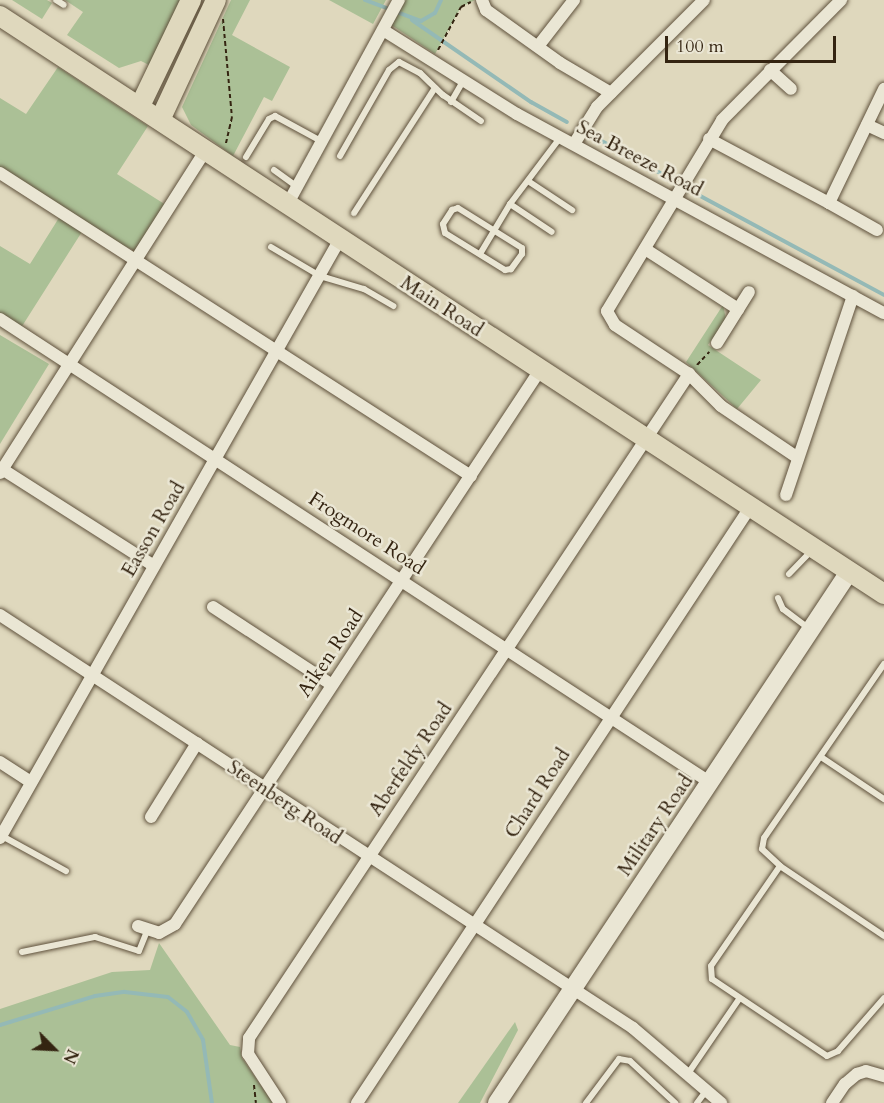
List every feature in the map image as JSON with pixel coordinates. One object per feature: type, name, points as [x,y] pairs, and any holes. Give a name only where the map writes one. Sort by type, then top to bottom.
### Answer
[{"type":"main road","points":[[140,106],[191,0]]},
{"type":"main road","points":[[160,120],[219,7]]},
{"type":"main road","name":"Main Road","points":[[0,16],[160,120],[214,151],[245,163],[287,205],[884,594]]},
{"type":"main road","name":"Military Road","points":[[497,1103],[849,572]]},
{"type":"street","points":[[482,0],[486,10],[539,45],[560,63],[611,93]]},
{"type":"street","points":[[539,45],[574,0]]},
{"type":"street","points":[[574,144],[597,107],[704,0]]},
{"type":"street","points":[[798,458],[721,406],[689,374],[615,325],[608,315],[609,303],[645,249],[722,120],[842,0]]},
{"type":"street","points":[[287,205],[398,2]]},
{"type":"street","name":"Sea Breeze Road","points":[[385,26],[463,81],[560,138],[884,313]]},
{"type":"street","points":[[770,70],[791,89]]},
{"type":"street","points":[[829,203],[884,89]]},
{"type":"street","points":[[867,125],[884,133]]},
{"type":"street","points":[[709,139],[877,230]]},
{"type":"street","points":[[154,566],[1,471],[137,261],[214,151]]},
{"type":"street","points":[[0,173],[471,476]]},
{"type":"street","name":"Easson Road","points":[[1,837],[279,351],[340,239]]},
{"type":"street","points":[[645,249],[738,309]]},
{"type":"street","points":[[717,343],[749,292]]},
{"type":"street","points":[[786,495],[853,296]]},
{"type":"street","name":"Frogmore Road","points":[[0,319],[217,458],[711,783]]},
{"type":"street","name":"Aiken Road","points":[[143,928],[165,933],[175,924],[540,370]]},
{"type":"street","name":"Aberfeldy Road","points":[[280,1103],[249,1057],[247,1041],[689,374]]},
{"type":"street","name":"Chard Road","points":[[357,1103],[751,506]]},
{"type":"street","points":[[213,607],[332,685]]},
{"type":"street","name":"Steenberg Road","points":[[0,615],[633,1028],[721,1103]]},
{"type":"street","points":[[151,817],[197,743]]},
{"type":"street","points":[[0,762],[31,782]]},
{"type":"street","points":[[832,1103],[845,1084],[858,1074],[866,1071],[884,1076]]},
{"type":"lane","points":[[56,0],[64,5]]},
{"type":"lane","points":[[340,156],[395,63],[412,68],[451,102],[481,121]]},
{"type":"lane","points":[[451,102],[463,81]]},
{"type":"lane","points":[[354,213],[435,88]]},
{"type":"lane","points":[[245,163],[269,119],[276,116],[322,142]]},
{"type":"lane","points":[[480,254],[510,204],[560,138]]},
{"type":"lane","points":[[274,170],[298,187]]},
{"type":"lane","points":[[528,181],[572,210]]},
{"type":"lane","points":[[510,204],[552,232]]},
{"type":"lane","points":[[461,209],[521,247],[522,254],[507,271],[480,254],[445,233],[443,224],[452,210],[461,209]]},
{"type":"lane","points":[[271,247],[320,276],[364,289],[393,306]]},
{"type":"lane","points":[[789,574],[814,548]]},
{"type":"lane","points":[[778,598],[783,609],[811,630]]},
{"type":"lane","points":[[884,664],[762,843],[764,852],[780,866],[884,936]]},
{"type":"lane","points":[[821,757],[884,799]]},
{"type":"lane","points":[[1,837],[66,871]]},
{"type":"lane","points":[[780,866],[709,970],[712,979],[823,1055],[830,1056],[872,1016],[884,998]]},
{"type":"lane","points":[[22,952],[95,937],[139,951],[143,928]]},
{"type":"lane","points":[[687,1075],[739,999]]},
{"type":"lane","points":[[586,1103],[619,1059],[630,1061],[675,1103]]},
{"type":"lane","points":[[697,1103],[706,1091]]},
{"type":"path","points":[[438,49],[465,0]]},
{"type":"path","points":[[461,7],[475,0]]},
{"type":"path","points":[[214,151],[232,117],[219,7]]},
{"type":"path","points":[[689,374],[717,343]]},
{"type":"green space","points":[[12,0],[47,0],[52,3],[42,19]]},
{"type":"green space","points":[[65,0],[180,0],[151,66],[141,61],[119,68],[67,35],[83,12]]},
{"type":"green space","points":[[231,0],[250,0],[232,35],[290,67],[272,101],[264,97],[233,156],[191,125],[182,107]]},
{"type":"green space","points":[[329,0],[386,0],[373,24]]},
{"type":"green space","points":[[399,0],[475,0],[461,7],[435,54],[387,22]]},
{"type":"green space","points":[[58,67],[148,126],[117,174],[166,205],[135,251],[85,227],[19,331],[0,319],[0,246],[30,264],[62,213],[0,173],[0,98],[26,114]]},
{"type":"green space","points":[[723,305],[726,319],[708,345],[761,380],[737,409],[686,362]]},
{"type":"green space","points":[[0,335],[49,364],[0,444]]},
{"type":"green space","points":[[159,943],[230,1045],[240,1047],[242,1058],[273,1103],[0,1103],[0,1009],[112,972],[150,970]]},
{"type":"green space","points":[[515,1022],[518,1030],[480,1103],[458,1103]]},
{"type":"waterway","points":[[365,0],[421,21],[435,13],[441,0]]},
{"type":"waterway","points":[[412,20],[531,102],[567,122]]},
{"type":"waterway","points":[[598,139],[673,180]]},
{"type":"waterway","points":[[691,191],[884,295]]},
{"type":"waterway","points":[[0,1025],[95,996],[125,992],[168,997],[187,1012],[203,1040],[212,1103]]}]
